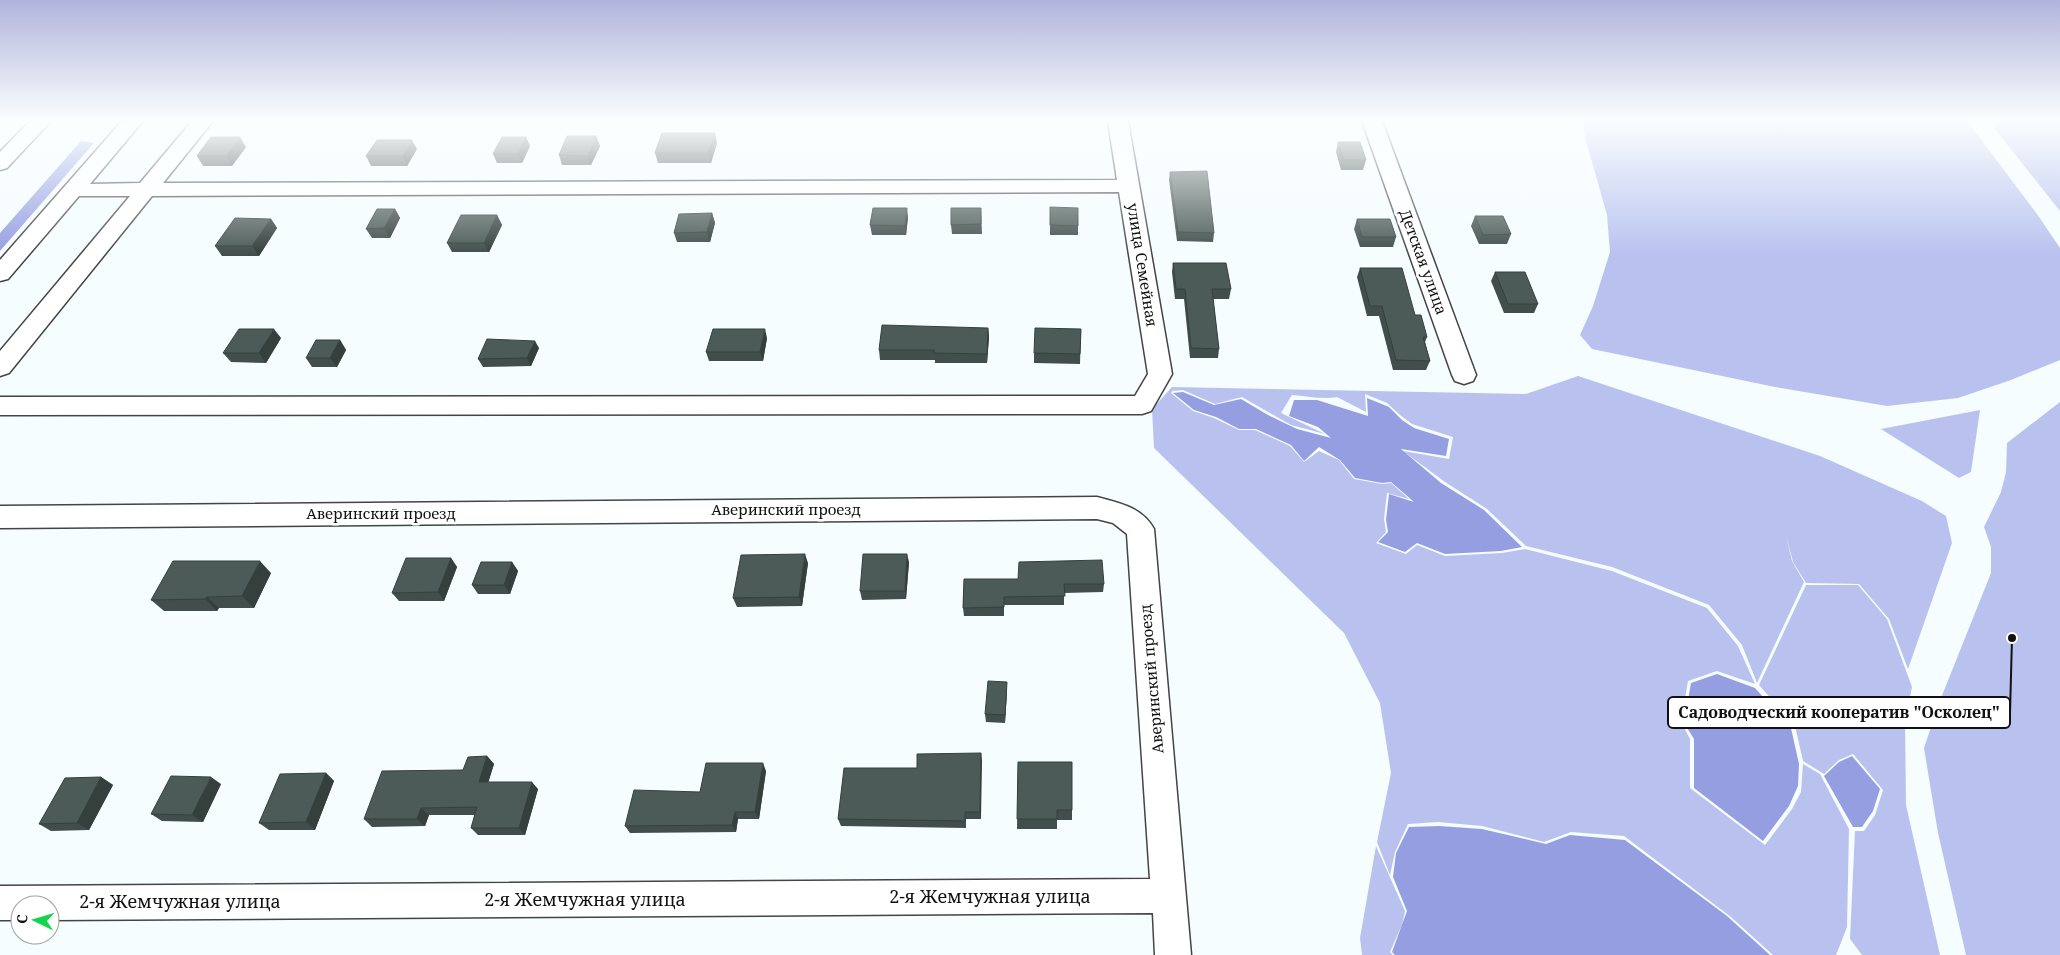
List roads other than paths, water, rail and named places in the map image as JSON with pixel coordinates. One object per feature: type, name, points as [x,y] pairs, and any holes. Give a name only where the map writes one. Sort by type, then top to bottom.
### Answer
[{"type":"street","points":[[0,274],[94,166]]},
{"type":"street","points":[[0,367],[166,166]]},
{"type":"street","name":"улица Семейная","points":[[0,406],[1142,405],[1160,374],[1126,166]]},
{"type":"street","name":"Детская улица","points":[[1388,166],[1464,375]]},
{"type":"street","points":[[73,190],[1129,186]]},
{"type":"street","name":"Аверинский проезд","points":[[0,517],[1097,508],[1121,514],[1140,529],[1173,955]]},
{"type":"street","name":"2-я Жемчужная улица","points":[[0,903],[1169,896]]},
{"type":"place","name":"Садоводческий кооператив \"Осколец\"","points":[[2012,638]]}]
